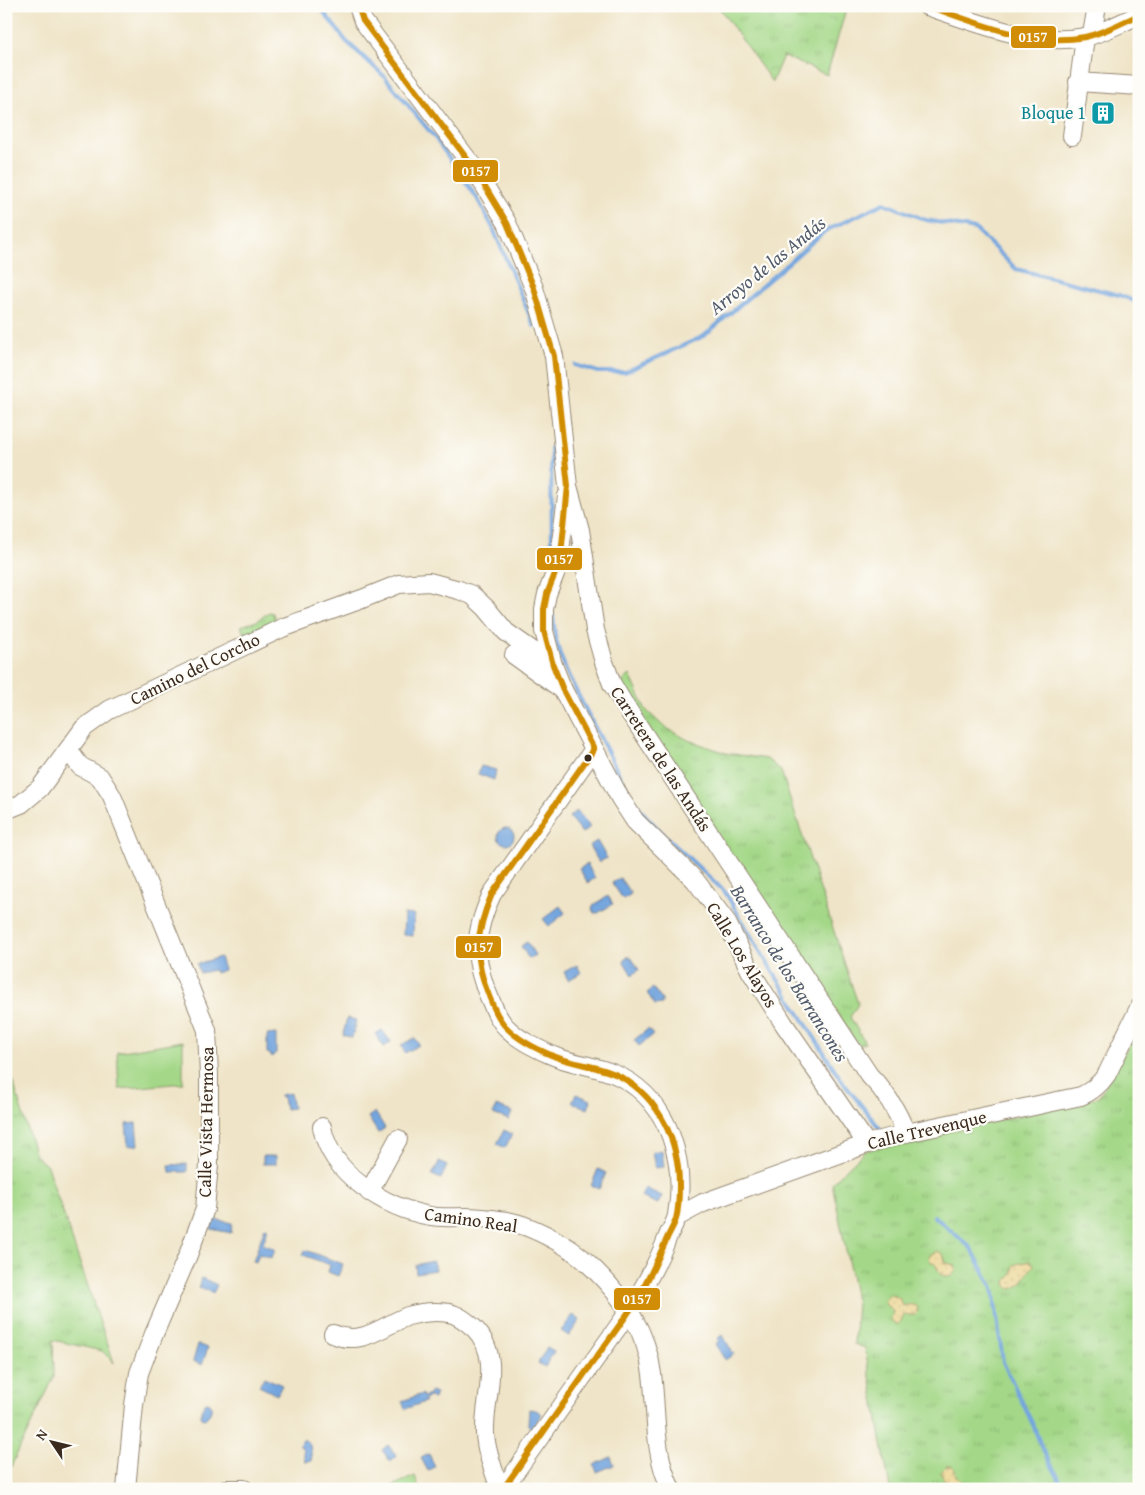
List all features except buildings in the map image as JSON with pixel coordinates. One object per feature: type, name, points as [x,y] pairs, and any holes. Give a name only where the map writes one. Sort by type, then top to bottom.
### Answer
[{"type":"street","name":"Carretera de las Andás","points":[[358,6],[363,21],[474,168],[507,223],[534,288],[554,356],[568,486],[580,530],[594,630],[604,662],[616,690],[868,1076],[882,1089],[899,1114],[906,1133]]},
{"type":"street","points":[[927,6],[999,30],[1056,39],[1088,35],[1139,15]]},
{"type":"street","points":[[1072,136],[1078,82],[1088,35],[1097,6]]},
{"type":"street","points":[[1078,82],[1139,86]]},
{"type":"street","name":"Camino del Corcho","points":[[562,563],[568,486]]},
{"type":"street","name":"Camino del Corcho","points":[[580,530],[547,594],[544,609],[544,632],[546,656],[594,749]]},
{"type":"street","points":[[562,563],[584,561]]},
{"type":"street","name":"Camino del Corcho","points":[[6,810],[21,804],[40,788],[84,728],[109,710],[282,628],[399,584],[429,582],[472,595],[486,608],[506,632],[516,648],[563,690]]},
{"type":"street","points":[[516,648],[528,639],[544,632]]},
{"type":"street","name":"Camino del Corcho","points":[[516,648],[546,656]]},
{"type":"street","points":[[502,1489],[630,1310],[649,1279],[677,1216],[680,1175],[676,1150],[668,1127],[655,1107],[640,1090],[622,1078],[598,1068],[551,1055],[528,1044],[506,1028],[484,987],[478,962],[478,939],[482,915],[492,894],[594,749]]},
{"type":"street","name":"Calle Los Alayos","points":[[594,749],[620,798],[635,821],[695,880],[726,921],[751,972],[784,1024],[867,1144]]},
{"type":"street","name":"Calle Vista Hermosa","points":[[68,750],[80,766],[100,777],[112,796],[207,1030],[209,1165],[205,1209],[139,1373],[126,1489]]},
{"type":"street","name":"Calle Trevenque","points":[[677,1216],[703,1204],[867,1144],[906,1133],[1081,1096],[1092,1091],[1107,1074],[1139,1008]]},
{"type":"street","name":"Camino Real","points":[[322,1127],[324,1136],[334,1155],[349,1174],[369,1192],[409,1211],[432,1216],[508,1221],[538,1231],[564,1245],[585,1261],[609,1284],[630,1310],[644,1336],[652,1372],[657,1439],[664,1476],[671,1489]]},
{"type":"street","points":[[369,1192],[398,1139]]},
{"type":"street","points":[[334,1334],[343,1338],[368,1336],[408,1316],[430,1311],[452,1313],[466,1321],[480,1334],[489,1351],[490,1377],[485,1433],[490,1457],[502,1489]]},
{"type":"street","points":[[226,1489],[244,1489]]},
{"type":"green space","points":[[718,6],[847,6],[827,75],[783,56],[772,82]]},
{"type":"green space","points":[[269,612],[273,613],[276,626],[245,636],[241,626],[257,621]]},
{"type":"green space","points":[[630,675],[646,710],[663,726],[688,740],[726,753],[767,759],[781,771],[858,1004],[850,1017],[865,1043],[858,1045],[636,711],[621,683]]},
{"type":"green space","points":[[1139,1028],[1139,1489],[890,1489],[865,1348],[854,1344],[857,1304],[832,1183],[865,1151],[1099,1097]]},
{"type":"green space","points":[[183,1041],[183,1083],[119,1089],[117,1052]]},
{"type":"green space","points":[[6,1058],[35,1155],[47,1166],[114,1363],[102,1351],[53,1340],[54,1377],[6,1477]]},
{"type":"green space","points":[[415,1476],[419,1489],[385,1489]]},
{"type":"sand","points":[[937,1251],[943,1254],[946,1263],[955,1265],[956,1271],[953,1274],[941,1275],[935,1264],[929,1260],[930,1255]]},
{"type":"sand","points":[[1029,1261],[1034,1266],[1021,1282],[1012,1289],[1007,1287],[1006,1281],[1012,1275],[1014,1265]]},
{"type":"sand","points":[[890,1295],[899,1298],[903,1306],[917,1307],[917,1313],[915,1315],[904,1315],[897,1325],[891,1320],[893,1311],[885,1304],[885,1299]]},
{"type":"sand","points":[[946,1466],[952,1466],[956,1476],[968,1487],[955,1489],[945,1481],[940,1472]]},
{"type":"water","points":[[481,766],[496,770],[494,780],[478,774]]},
{"type":"water","points":[[577,811],[590,827],[582,833],[569,817]]},
{"type":"water","points":[[506,828],[514,836],[506,844],[498,836]]},
{"type":"water","points":[[597,841],[607,858],[599,862],[589,846]]},
{"type":"water","points":[[587,864],[595,878],[588,883],[579,869]]},
{"type":"water","points":[[620,878],[631,894],[623,899],[612,883]]},
{"type":"water","points":[[608,896],[613,904],[598,913],[594,913],[592,909],[594,905]]},
{"type":"water","points":[[560,906],[565,913],[549,926],[543,919]]},
{"type":"water","points":[[404,914],[414,915],[413,936],[403,935]]},
{"type":"water","points":[[527,942],[535,955],[529,959],[521,946]]},
{"type":"water","points":[[220,957],[224,970],[215,973],[214,970],[200,973],[197,964]]},
{"type":"water","points":[[627,957],[631,957],[639,970],[632,975],[624,962]]},
{"type":"water","points":[[577,965],[581,973],[568,980],[564,972]]},
{"type":"water","points":[[653,988],[662,1000],[662,1004],[655,1005],[647,993]]},
{"type":"water","points":[[347,1018],[356,1020],[352,1038],[343,1035]]},
{"type":"water","points":[[648,1029],[653,1035],[639,1046],[634,1040]]},
{"type":"water","points":[[382,1030],[391,1042],[384,1047],[375,1034]]},
{"type":"water","points":[[276,1034],[276,1053],[271,1057],[267,1053],[267,1035]]},
{"type":"water","points":[[415,1038],[419,1045],[405,1053],[401,1045]]},
{"type":"water","points":[[290,1093],[293,1108],[285,1109],[283,1097],[280,1097],[280,1095]]},
{"type":"water","points":[[576,1094],[591,1100],[588,1109],[572,1102]]},
{"type":"water","points":[[496,1106],[512,1112],[509,1120],[493,1114]]},
{"type":"water","points":[[375,1112],[385,1128],[378,1133],[368,1117]]},
{"type":"water","points":[[136,1123],[138,1145],[128,1146],[126,1124]]},
{"type":"water","points":[[504,1130],[512,1134],[505,1148],[497,1144]]},
{"type":"water","points":[[662,1150],[664,1167],[655,1168],[652,1152]]},
{"type":"water","points":[[263,1156],[276,1156],[276,1164],[263,1164]]},
{"type":"water","points":[[439,1162],[447,1166],[441,1179],[432,1175]]},
{"type":"water","points":[[187,1164],[187,1172],[170,1172],[169,1165]]},
{"type":"water","points":[[598,1169],[606,1173],[599,1189],[591,1186]]},
{"type":"water","points":[[645,1188],[662,1196],[658,1204],[641,1197]]},
{"type":"water","points":[[213,1219],[232,1223],[231,1233],[211,1229]]},
{"type":"water","points":[[265,1227],[268,1228],[263,1244],[275,1249],[272,1258],[259,1254],[256,1262],[253,1261]]},
{"type":"water","points":[[305,1250],[343,1264],[338,1276],[328,1272],[330,1265],[303,1255]]},
{"type":"water","points":[[433,1261],[435,1270],[416,1273],[415,1265]]},
{"type":"water","points":[[202,1278],[217,1285],[213,1293],[198,1287]]},
{"type":"water","points":[[573,1315],[580,1320],[569,1336],[561,1331]]},
{"type":"water","points":[[722,1335],[734,1354],[725,1360],[715,1344]]},
{"type":"water","points":[[198,1344],[208,1348],[202,1365],[193,1361]]},
{"type":"water","points":[[547,1347],[554,1351],[545,1367],[538,1363]]},
{"type":"water","points":[[264,1377],[282,1385],[277,1395],[259,1386]]},
{"type":"water","points":[[431,1391],[436,1393],[434,1399],[430,1397],[424,1399],[425,1402],[405,1409],[402,1401],[422,1394],[423,1397],[429,1395]]},
{"type":"water","points":[[206,1402],[210,1403],[211,1410],[204,1419],[201,1417],[202,1408]]},
{"type":"water","points":[[529,1409],[536,1410],[542,1414],[532,1428],[528,1424]]},
{"type":"water","points":[[304,1439],[310,1445],[312,1461],[305,1462],[303,1449],[299,1445]]},
{"type":"water","points":[[388,1445],[397,1456],[390,1461],[382,1450]]},
{"type":"water","points":[[429,1454],[435,1467],[428,1471],[421,1458]]},
{"type":"water","points":[[611,1457],[614,1465],[597,1472],[594,1465]]},
{"type":"waterway","name":"Arroyo de las Andás","points":[[319,6],[346,41],[384,76],[436,139],[477,198],[493,228],[534,326]]},
{"type":"waterway","name":"Arroyo de las Andás","points":[[575,365],[598,372],[625,372],[704,336],[825,231],[884,203],[926,220],[975,229],[1016,269],[1119,295],[1139,303]]},
{"type":"waterway","points":[[551,447],[552,550]]},
{"type":"waterway","name":"Barranco de los Barrancones","points":[[553,616],[555,636],[569,677],[629,794],[643,813],[662,833],[725,892],[842,1081],[881,1130]]},
{"type":"waterway","name":"Barranco de los Barrancones","points":[[934,1216],[971,1248],[993,1288],[1003,1362],[1034,1427],[1042,1449],[1065,1489]]},
{"type":"transit line","name":"0157","points":[[358,6],[363,21],[474,168],[507,223],[534,288],[554,356],[568,486],[562,545],[558,566],[547,594],[544,609],[544,631],[553,665],[563,690],[594,749]]},
{"type":"transit line","name":"0157","points":[[928,6],[1005,32],[1045,39],[1085,37],[1139,15]]},
{"type":"transit line","name":"0157","points":[[503,1489],[636,1301],[677,1215],[679,1185],[675,1153],[665,1123],[647,1097],[635,1086],[613,1073],[556,1057],[535,1048],[516,1036],[497,1015],[480,969],[478,945],[483,920],[492,894],[594,749]]},
{"type":"place","name":"Bloque 1","points":[[1103,113]]}]
